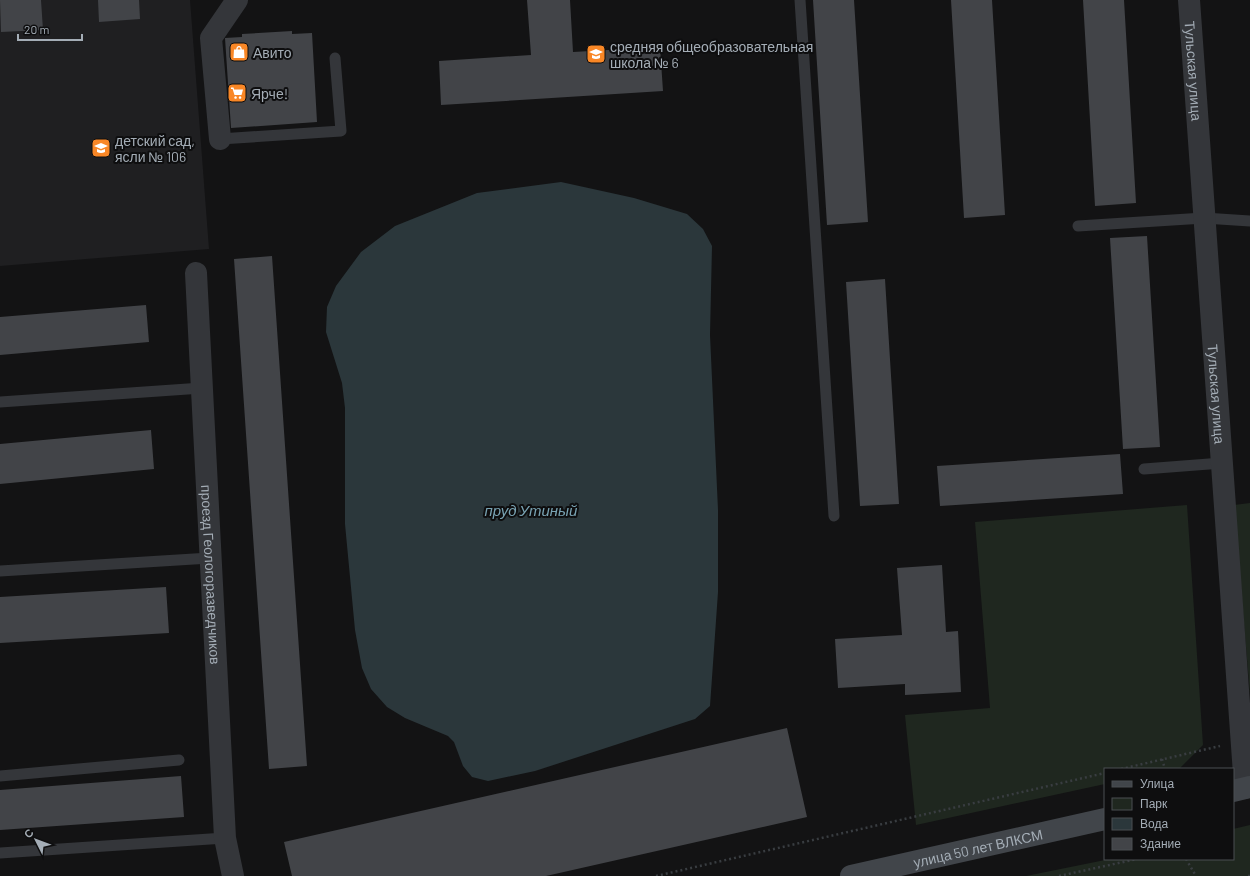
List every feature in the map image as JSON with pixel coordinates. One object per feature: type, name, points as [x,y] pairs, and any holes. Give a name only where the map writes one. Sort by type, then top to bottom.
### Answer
[{"type":"street","points":[[220,139],[211,38],[237,0]]},
{"type":"street","name":"Тульская улица","points":[[1189,0],[1242,741],[1243,789]]},
{"type":"street","name":"проезд Геологоразведчиков","points":[[196,273],[225,838],[233,876]]},
{"type":"street","name":"улица 50 лет ВЛКСМ","points":[[851,876],[1104,819]]},
{"type":"lane","points":[[800,0],[834,516]]},
{"type":"lane","points":[[220,139],[341,132],[335,58]]},
{"type":"lane","points":[[1078,226],[1204,218],[1250,221]]},
{"type":"lane","points":[[0,402],[202,388]]},
{"type":"lane","points":[[1144,469],[1222,463]]},
{"type":"lane","points":[[0,571],[210,558]]},
{"type":"lane","points":[[0,776],[179,760]]},
{"type":"lane","points":[[0,853],[225,838]]},
{"type":"path","points":[[1125,768],[1242,741]]},
{"type":"path","points":[[1162,759],[1165,768]]},
{"type":"path","points":[[656,876],[1104,773]]},
{"type":"path","points":[[1059,876],[1132,860]]},
{"type":"path","points":[[1187,860],[1196,876]]},
{"type":"shaded area","name":"детский сад, ясли № 106","points":[[0,0],[190,0],[209,249],[0,266]]},
{"type":"green space","points":[[1250,503],[1250,694],[1234,505]]},
{"type":"green space","points":[[1187,505],[1203,745],[1180,768],[1104,768],[1104,784],[916,825],[905,715],[990,708],[975,522]]},
{"type":"green space","points":[[1250,825],[1250,876],[1026,876],[1105,860],[1234,860],[1234,829]]},
{"type":"water","name":"пруд Утиный","points":[[561,182],[634,198],[687,214],[703,229],[712,246],[710,335],[718,510],[718,592],[710,706],[695,719],[535,771],[488,781],[472,777],[463,766],[454,742],[448,736],[405,718],[387,707],[371,689],[362,668],[355,630],[345,524],[345,408],[342,383],[326,332],[327,307],[336,286],[361,252],[395,226],[477,193]]},
{"type":"building","points":[[0,0],[41,0],[43,30],[1,32]]},
{"type":"building","points":[[98,0],[139,0],[140,19],[99,22]]},
{"type":"building","name":"средняя общеобразовательная школа № 6","points":[[527,0],[570,0],[573,52],[660,47],[663,91],[441,105],[439,61],[531,55]]},
{"type":"building","points":[[813,0],[854,0],[868,222],[827,225]]},
{"type":"building","points":[[951,0],[992,0],[1005,215],[964,218]]},
{"type":"building","points":[[1083,0],[1124,0],[1136,203],[1095,206]]},
{"type":"building","points":[[292,31],[292,34],[312,33],[317,122],[231,128],[225,38],[242,37],[242,34]]},
{"type":"building","points":[[1147,236],[1160,447],[1123,449],[1110,238]]},
{"type":"building","points":[[272,256],[307,766],[269,769],[234,259]]},
{"type":"building","points":[[885,279],[899,504],[860,506],[846,282]]},
{"type":"building","points":[[146,305],[149,342],[0,355],[0,317]]},
{"type":"building","points":[[151,430],[154,469],[0,484],[0,444]]},
{"type":"building","points":[[1120,454],[1123,494],[940,506],[937,466]]},
{"type":"building","points":[[942,565],[946,632],[958,631],[961,692],[905,695],[905,684],[838,688],[835,639],[902,635],[897,568]]},
{"type":"building","points":[[166,587],[169,633],[0,643],[0,597]]},
{"type":"building","points":[[787,728],[807,817],[546,876],[292,876],[284,842]]},
{"type":"building","points":[[181,776],[184,817],[0,830],[0,790]]},
{"type":"place","name":"Авито","points":[[239,52]]},
{"type":"place","name":"средняя общеобразовательная школа № 6","points":[[596,54]]},
{"type":"place","name":"Ярче!","points":[[237,93]]},
{"type":"place","name":"детский сад, ясли № 106","points":[[101,148]]}]
